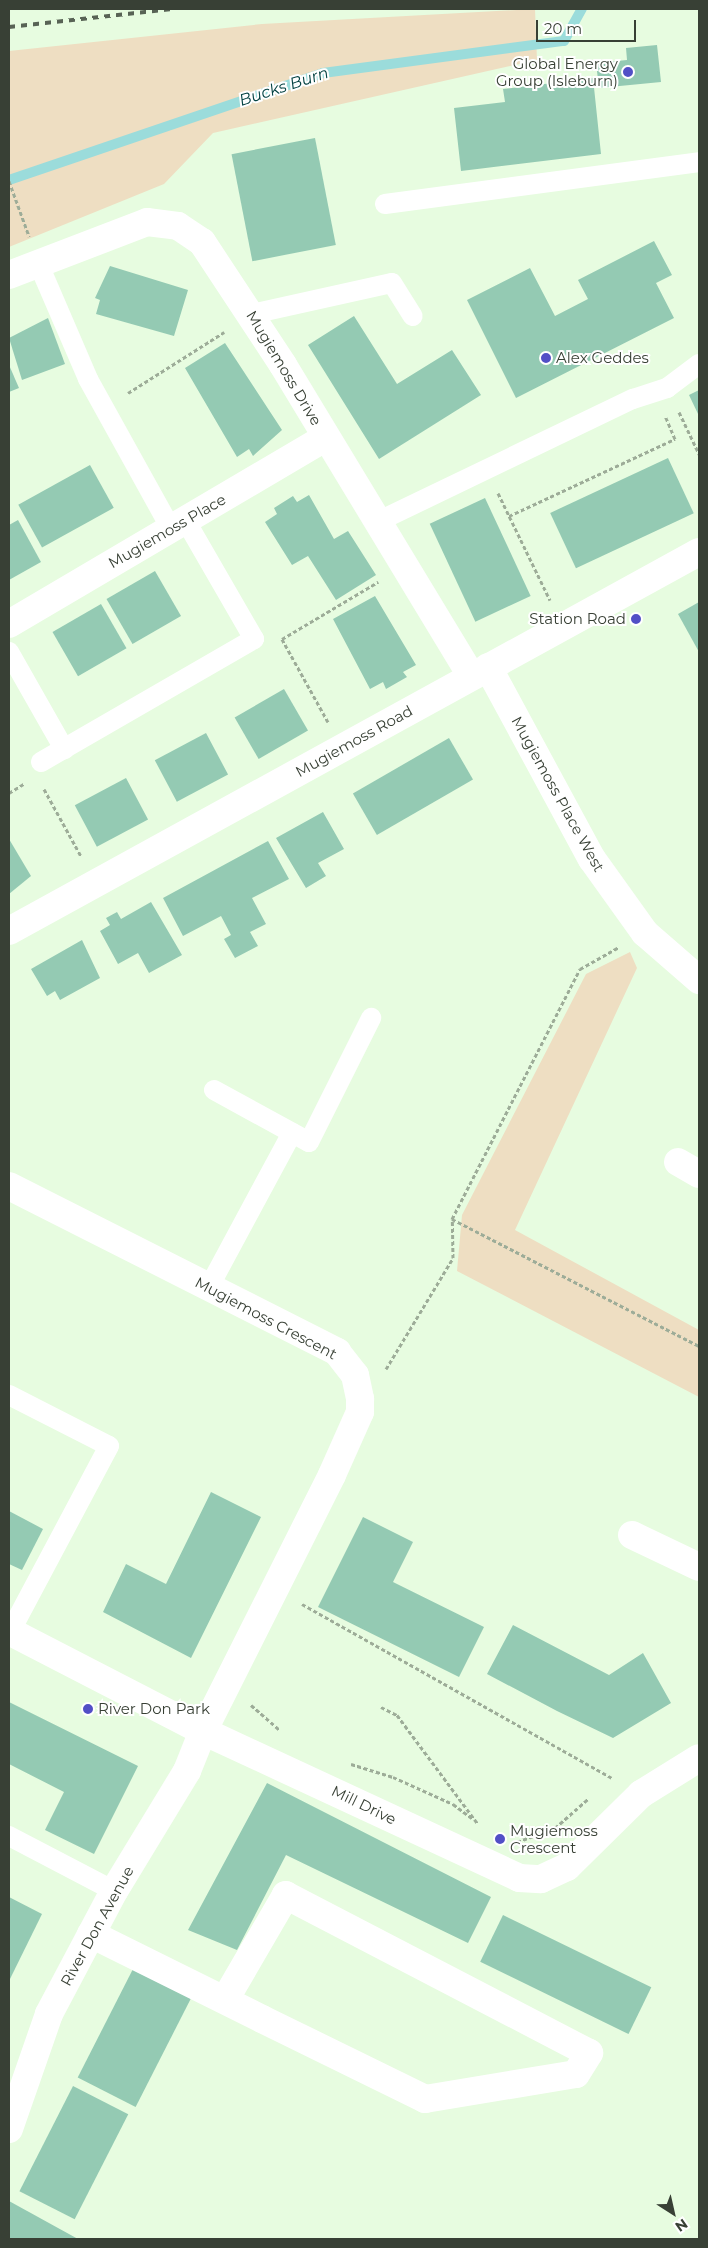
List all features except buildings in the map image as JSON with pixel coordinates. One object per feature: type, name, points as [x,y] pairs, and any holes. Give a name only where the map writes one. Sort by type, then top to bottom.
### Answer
[{"type":"street","name":"Mugiemoss Drive","points":[[9,275],[147,222],[168,223],[202,242],[252,314],[405,567],[480,671]]},
{"type":"street","name":"Mugiemoss Place","points":[[9,624],[326,438]]},
{"type":"street","name":"Mugiemoss Road","points":[[9,931],[699,552]]},
{"type":"street","name":"Mugiemoss Place West","points":[[480,671],[592,859],[645,933],[699,980]]},
{"type":"street","name":"Mugiemoss Crescent","points":[[9,1186],[337,1352],[354,1375],[360,1412]]},
{"type":"street","points":[[203,1731],[275,1589],[360,1412]]},
{"type":"street","points":[[632,1535],[699,1567]]},
{"type":"street","name":"Mill Drive","points":[[10,1632],[203,1731],[519,1878],[541,1879],[567,1867],[642,1794],[699,1758]]},
{"type":"street","name":"River Don Avenue","points":[[9,2129],[49,2014],[114,1891],[188,1771],[203,1731]]},
{"type":"street","points":[[91,1934],[425,2099],[576,2074],[589,2053],[286,1896],[225,2000]]},
{"type":"lane","points":[[386,204],[699,162]]},
{"type":"lane","points":[[39,265],[104,408],[254,640],[41,762]]},
{"type":"lane","points":[[252,314],[392,283],[413,316]]},
{"type":"lane","points":[[377,522],[633,399],[671,396],[699,364]]},
{"type":"lane","points":[[9,652],[64,749]]},
{"type":"lane","points":[[214,1090],[309,1142],[371,1018]]},
{"type":"lane","points":[[209,1287],[292,1133]]},
{"type":"lane","points":[[9,1396],[109,1446],[10,1632]]},
{"type":"lane","points":[[9,1836],[114,1891]]},
{"type":"path","points":[[9,181],[28,235]]},
{"type":"path","points":[[104,408],[252,314]]},
{"type":"path","points":[[509,516],[674,439],[661,408],[671,396],[699,454]]},
{"type":"path","points":[[486,469],[562,628]]},
{"type":"path","points":[[341,748],[282,639],[405,567]]},
{"type":"path","points":[[41,762],[37,777],[96,882]]},
{"type":"path","points":[[360,1412],[453,1258],[452,1219],[580,968],[645,933]]},
{"type":"path","points":[[452,1219],[699,1346]]},
{"type":"path","points":[[275,1589],[614,1779],[607,1784]]},
{"type":"path","points":[[224,1690],[283,1731]]},
{"type":"path","points":[[382,1706],[397,1715],[478,1823]]},
{"type":"path","points":[[346,1763],[402,1781],[452,1804],[486,1827]]},
{"type":"path","points":[[510,1838],[517,1842],[555,1828],[592,1795]]},
{"type":"shaded area","points":[[535,9],[537,60],[213,133],[164,184],[9,247],[9,51],[262,24]]},
{"type":"shaded area","points":[[630,952],[637,968],[515,1230],[699,1330],[699,1397],[457,1271],[462,1215],[586,974]]},
{"type":"waterway","name":"Bucks Burn","points":[[9,180],[323,73],[564,41],[582,9]]},
{"type":"railway","points":[[9,27],[172,9]]},
{"type":"place","name":"Global Energy Group (Isleburn)","points":[[628,72]]},
{"type":"place","name":"Alex Geddes","points":[[546,358]]},
{"type":"place","name":"Station Road","points":[[636,619]]},
{"type":"place","name":"River Don Park","points":[[88,1709]]},
{"type":"place","name":"Mugiemoss Crescent","points":[[500,1839]]}]
